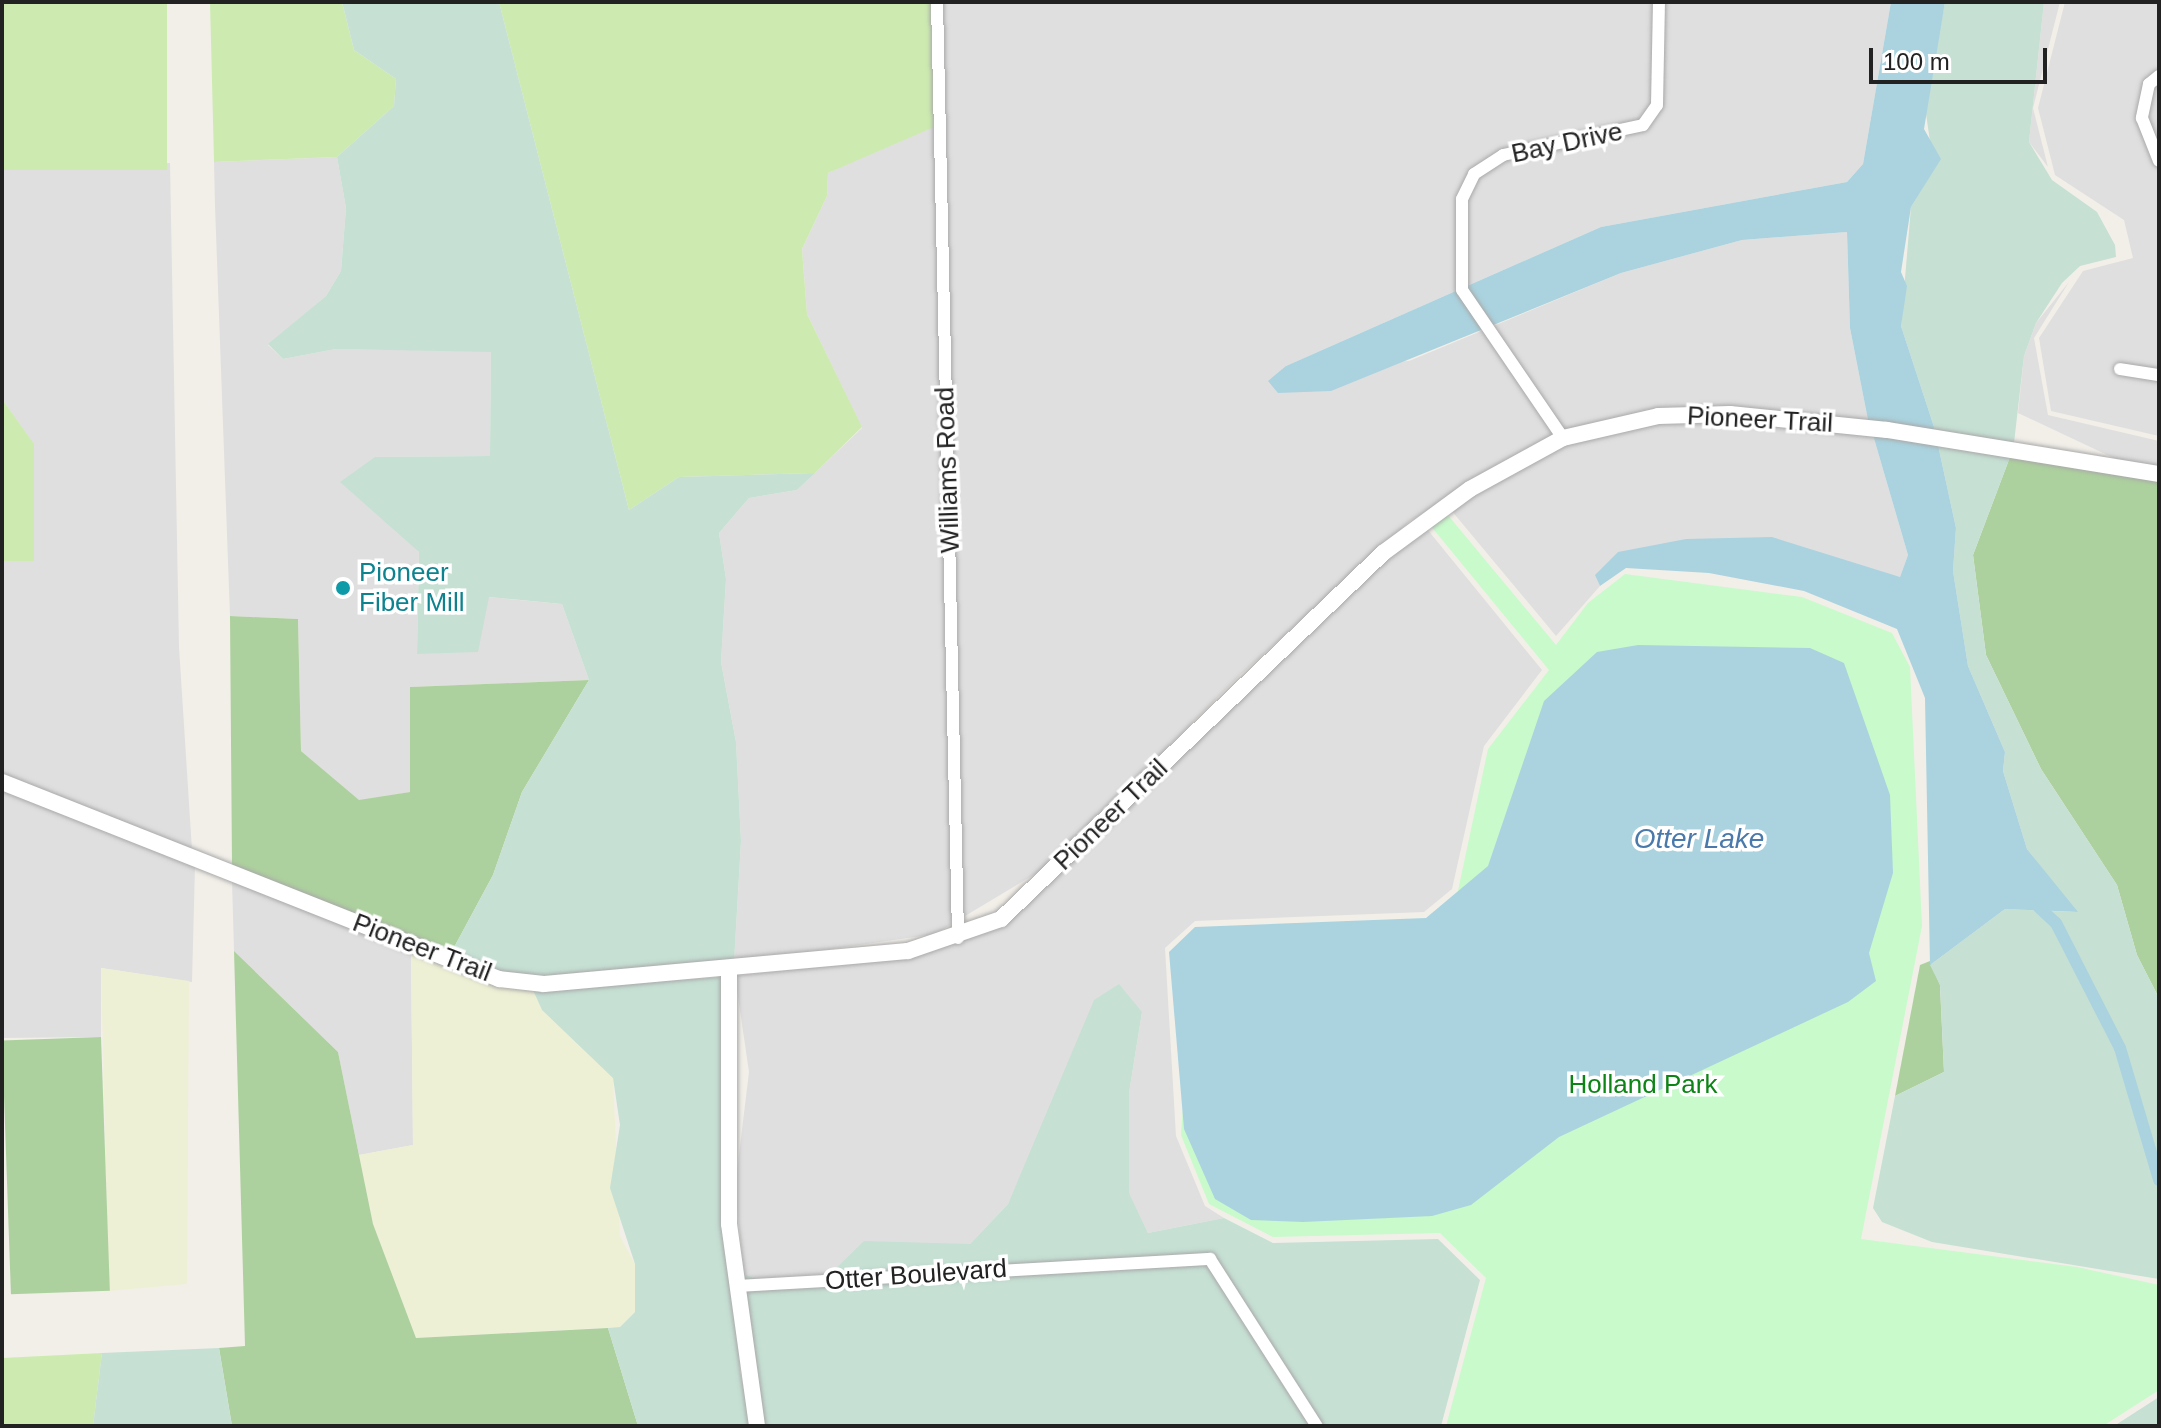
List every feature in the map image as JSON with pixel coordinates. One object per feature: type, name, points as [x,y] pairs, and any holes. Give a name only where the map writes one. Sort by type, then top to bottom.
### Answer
[{"type":"street","name":"Williams Road","points":[[937,2],[958,938]]},
{"type":"street","name":"Bay Drive","points":[[1563,438],[1462,290],[1462,199],[1474,174],[1503,155],[1643,125],[1657,105],[1659,2]]},
{"type":"street","points":[[2159,76],[2149,84],[2142,118],[2159,161]]},
{"type":"street","points":[[2120,369],[2159,375]]},
{"type":"street","name":"Pioneer Trail","points":[[2,782],[499,979],[544,984],[729,970],[908,951],[958,938],[1001,919],[1395,544],[1470,489],[1563,438],[1701,414],[1867,427],[2159,474]]},
{"type":"street","points":[[729,970],[729,1224],[757,1426]]},
{"type":"street","name":"Otter Boulevard","points":[[739,1286],[1210,1259],[1317,1426]]},
{"type":"shaded area","points":[[940,2],[1891,2],[1863,164],[1847,182],[1601,227],[1286,366],[1409,361],[1621,273],[1742,240],[1847,232],[1850,328],[1868,420],[1730,407],[1657,409],[1561,431],[1410,521],[1238,677],[1050,865],[935,934],[734,963],[741,841],[736,742],[721,662],[726,579],[719,533],[749,498],[797,490],[862,428],[807,314],[802,249],[827,196],[828,173],[918,130]]},
{"type":"shaded area","points":[[2044,2],[2060,2],[2033,108],[2048,167],[2029,142]]},
{"type":"shaded area","points":[[2065,2],[2159,2],[2159,436],[2051,411],[2039,338],[2083,271],[2133,258],[2124,220],[2055,175],[2038,108]]},
{"type":"shaded area","points":[[337,157],[346,208],[341,271],[326,296],[268,345],[283,359],[336,349],[491,351],[490,456],[375,457],[384,517],[419,552],[417,654],[488,597],[562,604],[589,680],[410,687],[410,792],[359,801],[301,751],[298,619],[230,616],[215,206],[214,162]]},
{"type":"shaded area","points":[[170,163],[179,647],[192,850],[2,774],[2,561],[34,561],[34,445],[2,399],[2,170]]},
{"type":"shaded area","points":[[2069,282],[2034,338],[2048,415],[2159,441],[2159,467],[2120,461],[2018,413],[2024,356],[2036,323]]},
{"type":"shaded area","points":[[1729,421],[1873,435],[1908,555],[1900,577],[1686,539],[1596,575],[1600,586],[1556,636],[1451,510],[1565,444],[1659,423]]},
{"type":"shaded area","points":[[1427,529],[1542,670],[1484,746],[1452,889],[1424,912],[1195,921],[1165,948],[1176,1136],[1205,1206],[1224,1218],[1148,1233],[1129,1194],[1129,1093],[1142,1012],[1069,1067],[1008,1204],[970,1244],[922,1244],[827,1277],[764,1282],[744,1274],[735,1188],[749,1072],[735,976],[910,957],[1003,926],[1387,559]]},
{"type":"shaded area","points":[[2,789],[195,866],[192,982],[101,968],[101,1037],[2,1038]]},
{"type":"shaded area","points":[[232,881],[411,952],[413,1145],[359,1155],[338,1052],[234,951]]},
{"type":"green space","points":[[2,2],[167,2],[167,170],[2,170]]},
{"type":"green space","points":[[210,2],[342,2],[354,50],[396,79],[394,106],[337,157],[214,162]]},
{"type":"green space","points":[[342,2],[499,2],[629,510],[679,477],[815,473],[797,490],[749,498],[719,533],[726,579],[721,662],[736,742],[741,841],[734,963],[544,977],[500,972],[451,953],[493,875],[522,792],[589,680],[562,604],[489,597],[478,652],[417,654],[419,552],[340,482],[375,457],[490,456],[491,352],[336,349],[283,359],[268,344],[326,296],[341,271],[346,208],[337,157],[394,106],[396,79],[354,50]]},
{"type":"green space","points":[[499,2],[940,2],[941,124],[828,173],[827,196],[802,249],[807,314],[862,427],[815,473],[679,477],[629,510]]},
{"type":"green space","points":[[1945,2],[2044,2],[2029,142],[2052,180],[2097,212],[2115,245],[2116,257],[2080,266],[2062,283],[2036,323],[2024,356],[2014,443],[1935,430],[1901,326],[1911,207],[1934,169],[1925,107]]},
{"type":"green space","points":[[2,399],[34,444],[34,561],[2,561]]},
{"type":"green space","points":[[1938,445],[2010,457],[1973,555],[1986,655],[2041,769],[2117,885],[2137,955],[2159,998],[2159,1279],[1932,1242],[1882,1222],[1873,1208],[1895,1096],[1944,1072],[1940,985],[1930,965],[2005,909],[2076,912],[2027,849],[2003,771],[2005,752],[1968,666],[1953,571],[1956,528]]},
{"type":"green space","points":[[2010,457],[2159,481],[2159,998],[2137,955],[2117,885],[2041,769],[1986,655],[1973,555]]},
{"type":"green space","name":"Holland Park","points":[[1447,514],[1556,645],[1588,603],[1625,574],[1802,597],[1892,633],[1910,667],[1922,926],[1861,1239],[2077,1267],[2159,1285],[2159,1390],[2103,1426],[1446,1426],[1486,1278],[1440,1233],[1273,1237],[1209,1204],[1181,1135],[1194,951],[1448,938],[1488,749],[1549,670],[1430,525]]},
{"type":"green space","points":[[230,616],[298,619],[301,751],[359,800],[410,792],[410,687],[589,680],[522,792],[493,875],[451,953],[232,866]]},
{"type":"green space","points":[[234,951],[338,1052],[373,1224],[416,1338],[608,1328],[638,1426],[232,1426],[219,1348],[245,1346]]},
{"type":"green space","points":[[411,952],[533,990],[542,1010],[613,1077],[620,1236],[635,1264],[635,1312],[620,1327],[416,1338],[373,1224],[359,1155],[413,1145]]},
{"type":"green space","points":[[1930,961],[1940,985],[1944,1072],[1895,1096],[1920,965]]},
{"type":"green space","points":[[101,968],[189,981],[187,1284],[109,1291]]},
{"type":"green space","points":[[723,977],[740,1371],[751,1426],[638,1426],[608,1328],[620,1327],[635,1312],[635,1264],[610,1188],[620,1125],[613,1078],[542,1010],[533,990]]},
{"type":"green space","points":[[1119,984],[1142,1012],[1129,1093],[1129,1193],[1148,1233],[1224,1218],[1273,1243],[1438,1239],[1480,1280],[1441,1426],[763,1426],[744,1274],[764,1282],[827,1277],[864,1241],[970,1244],[1008,1204],[1094,1000]]},
{"type":"green space","points":[[101,1037],[110,1291],[11,1294],[2,1040]]},
{"type":"green space","points":[[219,1348],[232,1426],[93,1426],[102,1353]]},
{"type":"green space","points":[[102,1353],[93,1426],[2,1426],[2,1358]]},
{"type":"green space","points":[[2159,1397],[2159,1426],[2114,1426]]},
{"type":"water","points":[[1891,2],[1945,2],[1924,129],[1941,159],[1911,207],[1901,272],[1907,286],[1901,326],[1935,430],[1868,420],[1850,328],[1847,232],[1742,240],[1621,273],[1331,391],[1278,393],[1268,381],[1286,366],[1601,227],[1847,182],[1863,164]]},
{"type":"water","points":[[1873,435],[1938,445],[1956,528],[1953,571],[1968,666],[2005,752],[2003,771],[2027,849],[2078,912],[2005,909],[1930,965],[1925,698],[1897,629],[1804,591],[1709,573],[1626,568],[1600,586],[1595,575],[1618,552],[1686,539],[1772,537],[1900,577],[1908,555]]},
{"type":"water","name":"Otter Lake","points":[[1638,645],[1810,648],[1844,663],[1890,795],[1893,873],[1869,953],[1876,981],[1848,1002],[1559,1137],[1471,1205],[1432,1216],[1303,1222],[1251,1220],[1215,1199],[1184,1129],[1169,952],[1195,927],[1426,918],[1488,866],[1544,701],[1597,652]]},
{"type":"waterway","points":[[2030,899],[2056,923],[2120,1048],[2159,1180]]},
{"type":"place","name":"Pioneer Fiber Mill","points":[[343,588]]}]
